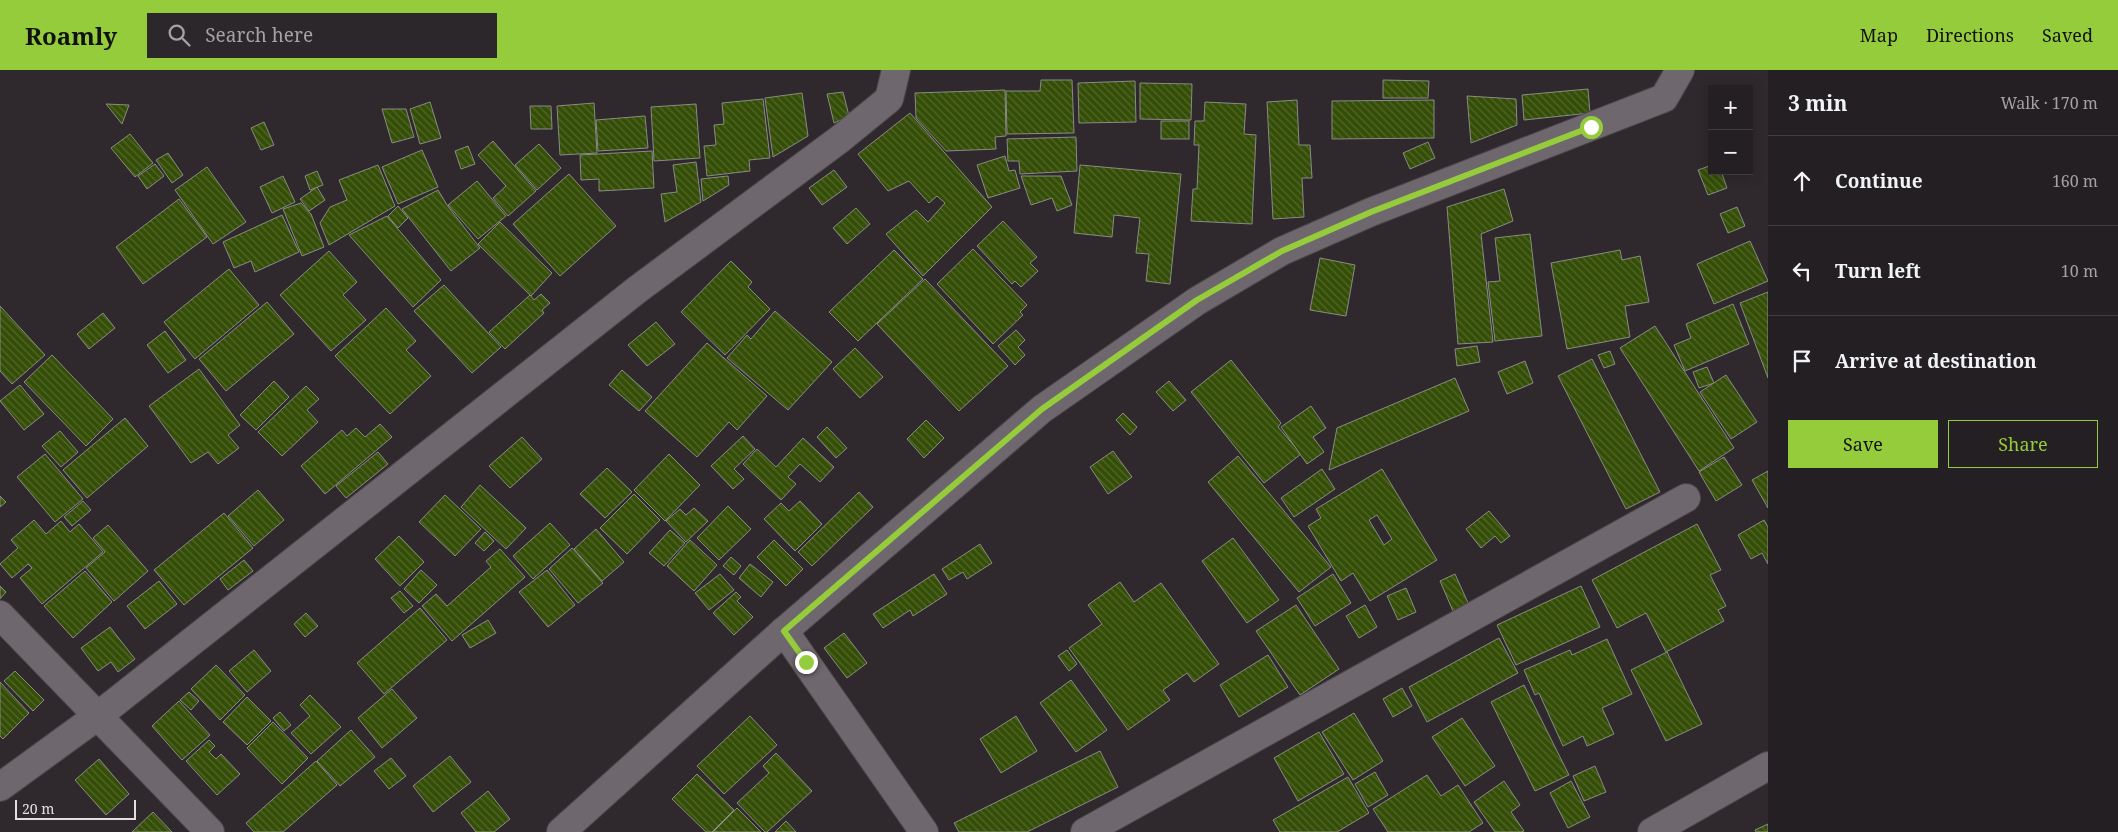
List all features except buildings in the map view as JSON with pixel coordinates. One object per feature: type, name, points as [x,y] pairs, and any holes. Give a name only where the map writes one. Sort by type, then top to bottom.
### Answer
[{"type":"street","points":[[0,787],[99,715],[638,289],[840,139],[890,99],[896,70]]},
{"type":"street","points":[[561,832],[784,631],[1042,409],[1197,300],[1282,251],[1371,212],[1664,98],[1680,70]]},
{"type":"street","points":[[1085,832],[1686,498]]},
{"type":"street","points":[[0,615],[99,715],[210,832]]},
{"type":"street","points":[[784,631],[924,832]]},
{"type":"street","points":[[1652,832],[1768,766]]},
{"type":"route","points":[[806,662],[784,631],[1042,409],[1197,300],[1282,251],[1371,212],[1591,127]]}]
